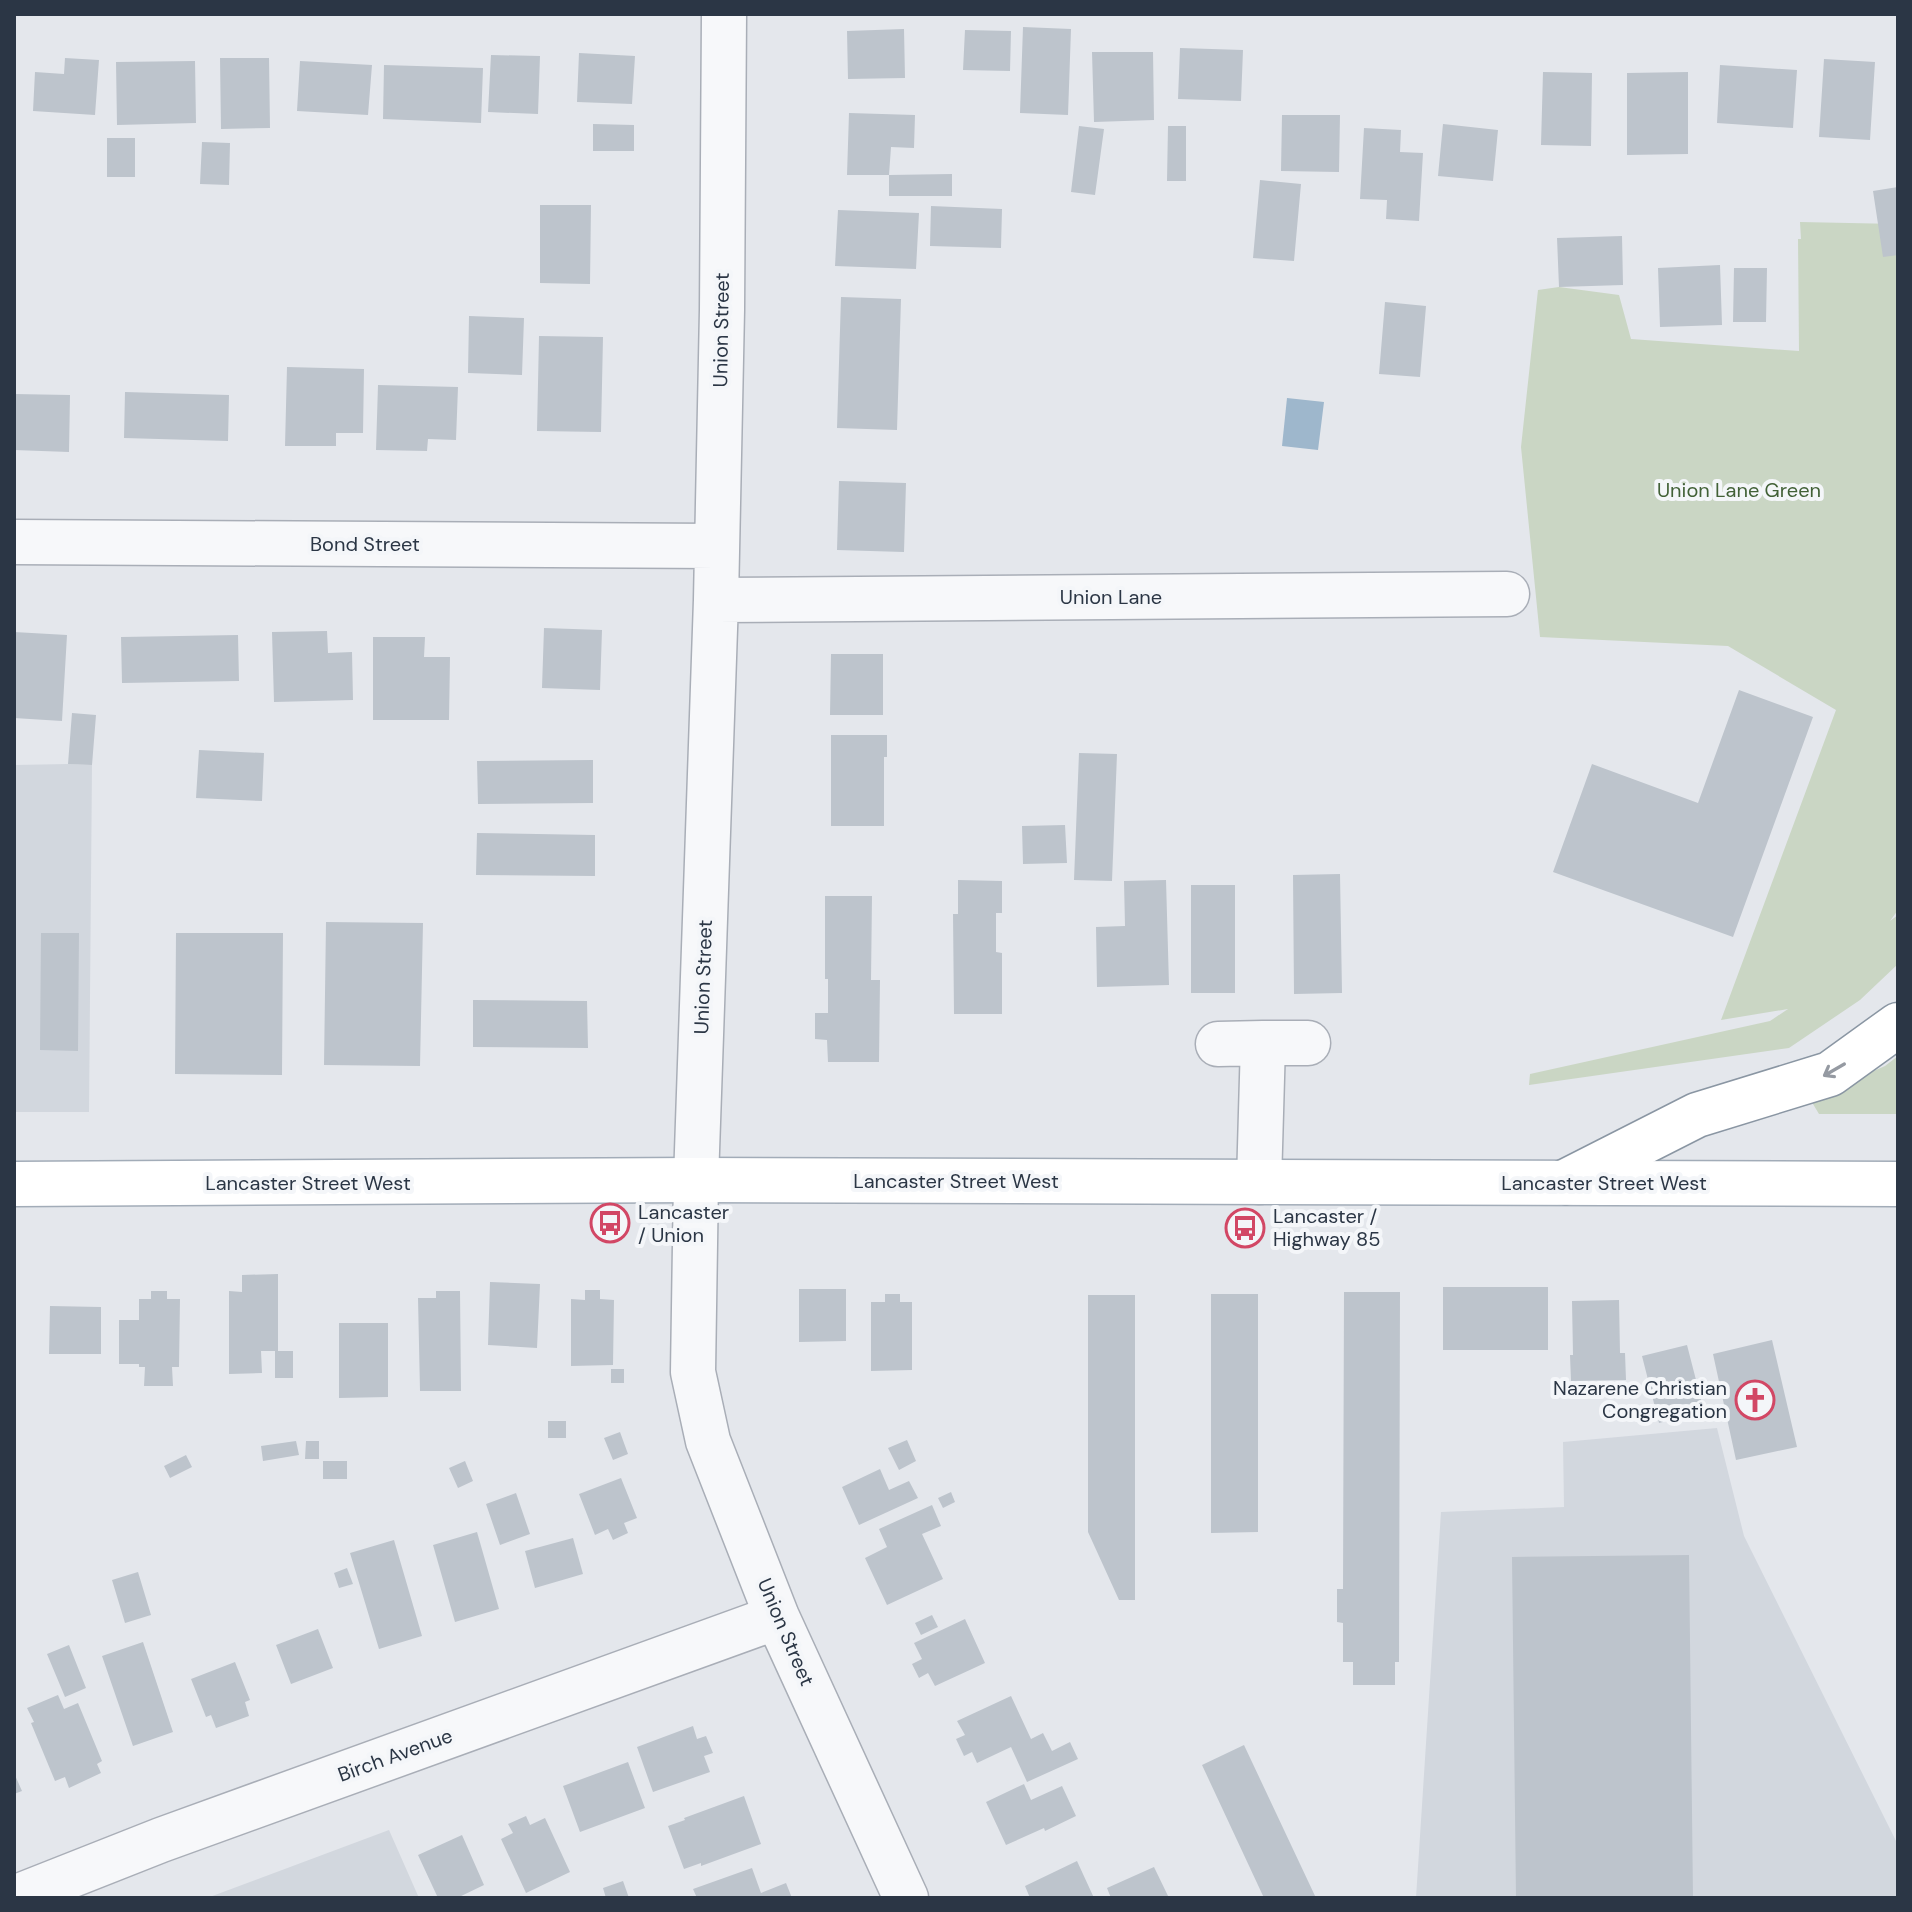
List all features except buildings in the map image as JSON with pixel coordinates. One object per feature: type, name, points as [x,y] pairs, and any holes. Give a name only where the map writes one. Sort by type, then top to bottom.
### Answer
[{"type":"main road","points":[[1565,1182],[1697,1115],[1830,1074],[1898,1025]]},
{"type":"main road","name":"Lancaster Street West","points":[[14,1184],[696,1180],[1898,1184]]},
{"type":"street","name":"Union Street","points":[[724,14],[716,600],[696,1180],[693,1372],[708,1441],[777,1617],[906,1898]]},
{"type":"street","name":"Bond Street","points":[[14,542],[716,546]]},
{"type":"street","name":"Union Lane","points":[[716,600],[1507,594]]},
{"type":"street","points":[[1259,1182],[1263,1043]]},
{"type":"street","points":[[1218,1044],[1308,1043]]},
{"type":"street","name":"Birch Avenue","points":[[14,1898],[161,1840],[777,1617]]},
{"type":"shaded area","points":[[14,765],[92,765],[89,1112],[14,1112]]},
{"type":"shaded area","points":[[1717,1428],[1744,1536],[1898,1845],[1898,1898],[1416,1898],[1441,1512],[1564,1507],[1563,1442]]},
{"type":"shaded area","points":[[389,1830],[419,1898],[207,1898]]},
{"type":"green space","name":"Union Lane Green","points":[[1800,222],[1898,224],[1898,910],[1890,921],[1898,915],[1898,964],[1860,1000],[1789,1048],[1529,1085],[1530,1074],[1770,1021],[1788,1009],[1721,1020],[1836,710],[1728,646],[1540,637],[1521,447],[1538,290],[1559,287],[1619,295],[1631,339],[1799,351]]},
{"type":"green space","points":[[1898,1056],[1898,1114],[1819,1114],[1810,1099],[1885,1066]]},
{"type":"water","points":[[1287,398],[1324,402],[1318,450],[1282,446]]},
{"type":"place","name":"Lancaster / Union","points":[[610,1223]]},
{"type":"place","name":"Lancaster / Highway 85","points":[[1245,1228]]},
{"type":"place","name":"Nazarene Christian Congregation","points":[[1755,1400]]}]
